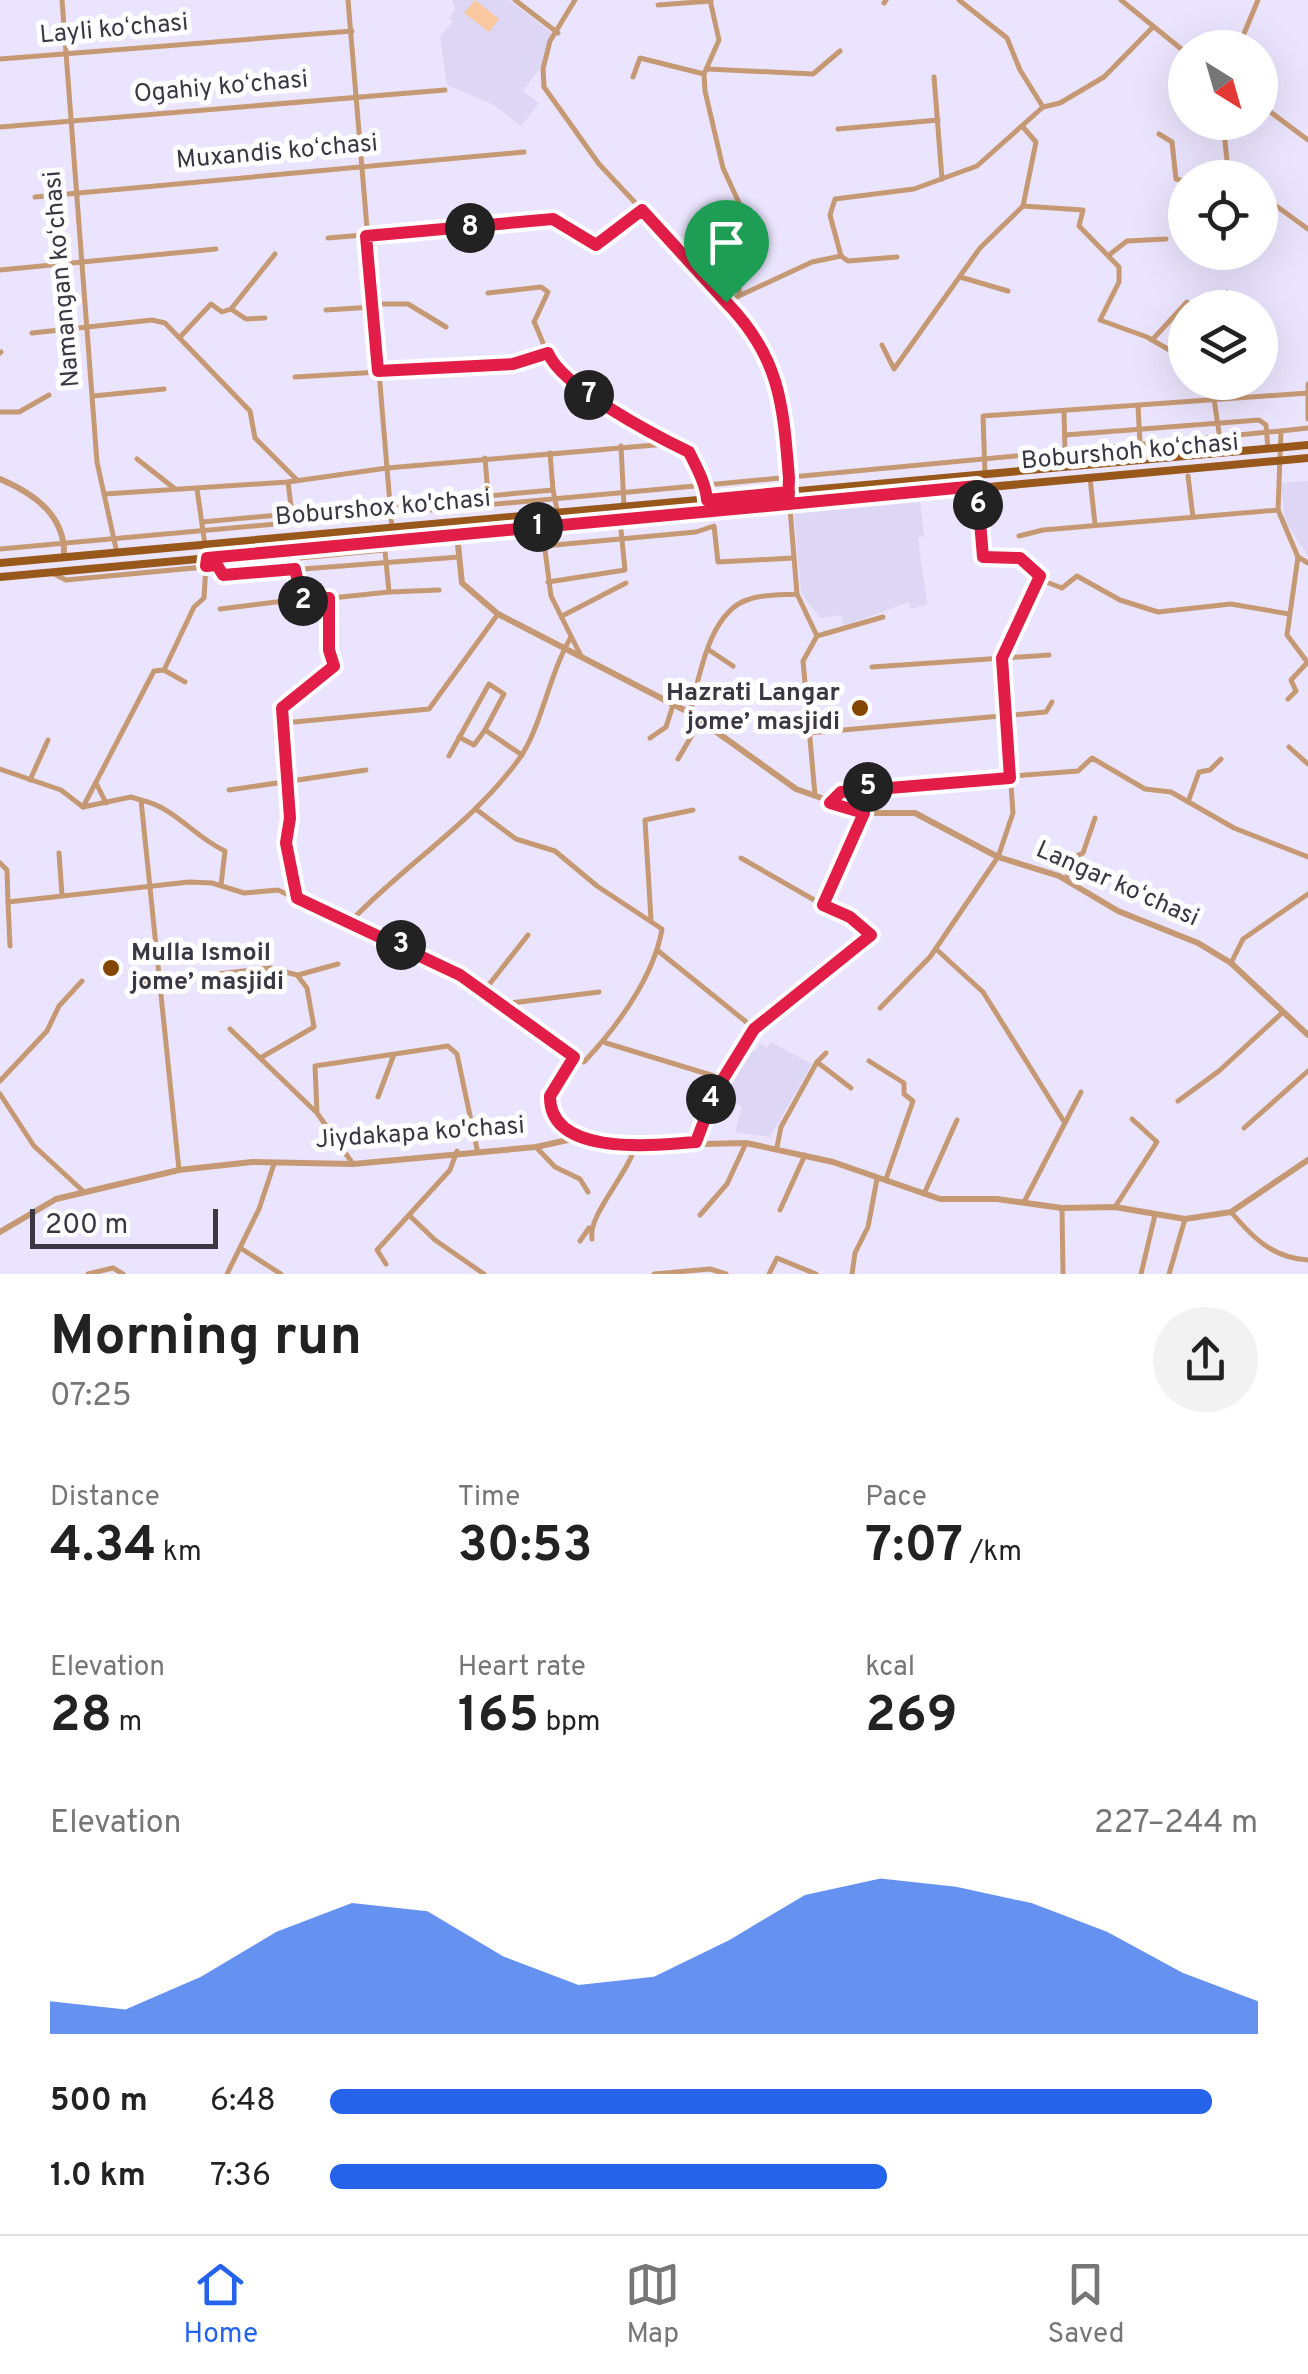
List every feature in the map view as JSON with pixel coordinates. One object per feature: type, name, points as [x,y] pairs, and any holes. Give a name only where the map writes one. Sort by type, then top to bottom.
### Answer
[{"type":"main road","name":"Boburshox ko'chasi","points":[[4,562],[1308,445]]},
{"type":"main road","name":"Boburshoh koʻchasi","points":[[0,577],[384,546],[456,533],[1308,458]]},
{"type":"street","name":"Namangan koʻchasi","points":[[62,0],[97,462],[117,553]]},
{"type":"street","points":[[348,0],[392,528]]},
{"type":"street","points":[[515,0],[558,33]]},
{"type":"street","points":[[574,0],[545,56],[544,87],[588,150],[748,327],[780,386],[797,594],[817,636]]},
{"type":"street","points":[[658,4],[711,0],[719,40],[706,72],[707,110],[716,123],[723,168],[740,205],[739,293]]},
{"type":"street","points":[[959,0],[1008,38],[1020,70],[1043,106]]},
{"type":"street","points":[[1120,0],[1168,39]]},
{"type":"street","points":[[1246,30],[1258,0]]},
{"type":"street","points":[[897,258],[848,261],[841,256],[830,215],[832,202],[914,189],[977,166],[1043,106],[1060,103],[1104,76],[1153,28]]},
{"type":"street","name":"Layli koʻchasi","points":[[0,59],[352,31]]},
{"type":"street","points":[[633,77],[640,58],[706,72],[813,74],[840,51]]},
{"type":"street","points":[[934,77],[942,179]]},
{"type":"street","name":"Ogahiy koʻchasi","points":[[0,126],[445,90]]},
{"type":"street","points":[[1278,118],[1308,140]]},
{"type":"street","points":[[838,130],[938,120]]},
{"type":"street","points":[[882,345],[894,370],[980,248],[1022,206],[1036,142],[1022,126]]},
{"type":"street","points":[[1159,134],[1172,142],[1174,160]]},
{"type":"street","name":"Muxandis koʻchasi","points":[[35,196],[524,152]]},
{"type":"street","points":[[1022,206],[1081,208],[1080,226],[1108,256],[1120,276],[1100,318],[1168,349]]},
{"type":"street","points":[[1278,207],[1308,229]]},
{"type":"street","points":[[328,238],[553,219],[596,245],[642,210]]},
{"type":"street","points":[[1108,256],[1127,242],[1166,239]]},
{"type":"street","points":[[1,266],[216,250]]},
{"type":"street","points":[[180,338],[211,304],[222,312],[231,309],[276,254]]},
{"type":"street","points":[[726,302],[812,262],[841,256]]},
{"type":"street","points":[[960,277],[1008,291]]},
{"type":"street","points":[[488,292],[541,288],[548,292],[534,322],[557,368],[598,402],[614,407],[692,455],[696,474],[706,484],[707,500]]},
{"type":"street","points":[[326,310],[408,304],[446,327]]},
{"type":"street","points":[[231,309],[246,320],[265,318]]},
{"type":"street","points":[[32,333],[159,320],[250,412],[255,438],[297,480]]},
{"type":"street","points":[[1152,339],[1168,323]]},
{"type":"street","points":[[295,377],[513,364],[548,353]]},
{"type":"street","points":[[1308,384],[1308,419]]},
{"type":"street","points":[[93,396],[164,389]]},
{"type":"street","points":[[1278,395],[1307,393]]},
{"type":"street","points":[[0,412],[19,412],[49,395]]},
{"type":"street","points":[[986,474],[983,416],[1203,400]]},
{"type":"street","points":[[1214,400],[1222,453]]},
{"type":"street","points":[[1138,406],[1140,443]]},
{"type":"street","points":[[1064,412],[1065,450]]},
{"type":"street","points":[[1065,434],[1263,420],[1268,449]]},
{"type":"street","points":[[4,562],[3,549],[1308,428]]},
{"type":"street","points":[[1280,431],[1278,510],[1298,557],[1290,645],[1308,663],[1291,680],[1296,691],[1288,699]]},
{"type":"street","points":[[105,494],[288,482],[485,458],[670,444]]},
{"type":"street","points":[[621,446],[624,507]]},
{"type":"street","points":[[550,452],[558,514]]},
{"type":"street","points":[[485,458],[488,496]]},
{"type":"street","points":[[137,459],[177,490]]},
{"type":"street","points":[[892,467],[893,482]]},
{"type":"street","points":[[841,472],[842,487]]},
{"type":"street","points":[[1188,476],[1193,517]]},
{"type":"street","points":[[1090,477],[1095,524]]},
{"type":"street","points":[[0,479],[52,513],[64,544],[64,557]]},
{"type":"street","points":[[288,482],[292,514]]},
{"type":"street","points":[[880,1008],[936,949],[998,857],[1013,812],[1002,658],[1040,580],[1038,571],[1020,558],[983,557],[977,486]]},
{"type":"street","points":[[198,489],[204,545]]},
{"type":"street","points":[[202,522],[554,490]]},
{"type":"street","points":[[1019,536],[1095,524],[1278,510]]},
{"type":"street","points":[[548,582],[626,570],[620,520]]},
{"type":"street","points":[[544,546],[696,532],[714,526],[718,562],[793,558]]},
{"type":"street","points":[[542,527],[548,582],[583,660]]},
{"type":"street","name":"Langar koʻchasi","points":[[456,533],[462,583],[498,614],[690,713],[770,775],[815,798],[864,813],[915,812],[998,857],[1066,879],[1118,910],[1198,942],[1231,962],[1308,1035]]},
{"type":"street","points":[[156,535],[158,550]]},
{"type":"street","points":[[90,541],[92,555]]},
{"type":"street","points":[[384,546],[388,592]]},
{"type":"street","points":[[293,554],[300,599]]},
{"type":"street","points":[[164,670],[194,607],[204,598],[206,562],[217,565],[263,557],[265,572]]},
{"type":"street","points":[[217,565],[223,575],[459,557]]},
{"type":"street","points":[[1298,557],[1308,563]]},
{"type":"street","points":[[1040,580],[1062,588],[1077,576],[1120,600],[1158,612],[1231,604],[1290,614]]},
{"type":"street","points":[[561,617],[626,583]]},
{"type":"street","points":[[220,609],[300,599],[439,590]]},
{"type":"street","points":[[690,713],[709,650],[724,618],[738,604],[797,594]]},
{"type":"street","points":[[297,898],[286,843],[290,818],[283,704],[334,666],[329,650],[329,598]]},
{"type":"street","points":[[286,721],[429,709],[498,614]]},
{"type":"street","points":[[815,798],[803,662],[817,636],[883,617]]},
{"type":"street","points":[[351,922],[392,878],[477,810],[522,755],[570,638]]},
{"type":"street","points":[[709,650],[733,666]]},
{"type":"street","points":[[872,666],[1049,655]]},
{"type":"street","points":[[83,807],[154,671],[164,670],[184,682]]},
{"type":"street","points":[[449,756],[458,737],[489,684],[504,694],[476,744],[458,737]]},
{"type":"street","points":[[809,732],[1004,718],[1046,712],[1052,702]]},
{"type":"street","points":[[650,738],[666,727],[673,704]]},
{"type":"street","points":[[678,759],[701,720]]},
{"type":"street","points":[[485,730],[522,755]]},
{"type":"street","points":[[30,780],[48,740]]},
{"type":"street","points":[[1289,746],[1308,764]]},
{"type":"street","points":[[830,803],[848,789],[1078,771],[1092,758],[1145,789],[1171,792],[1234,828],[1308,857]]},
{"type":"street","points":[[1188,802],[1199,772],[1210,770],[1221,759]]},
{"type":"street","points":[[0,769],[61,790],[83,807],[131,797],[171,811],[206,842],[225,851],[220,884]]},
{"type":"street","points":[[229,790],[366,770]]},
{"type":"street","points":[[95,782],[106,803]]},
{"type":"street","points":[[142,800],[178,1170]]},
{"type":"street","points":[[8,902],[220,884],[244,893],[278,890],[351,922],[484,991],[584,1062],[606,1043],[657,950],[662,928],[597,886],[555,851],[516,839],[477,810]]},
{"type":"street","points":[[651,920],[646,820],[694,810]]},
{"type":"street","points":[[823,905],[864,813]]},
{"type":"street","points":[[1066,879],[1074,857],[1083,853],[1095,818]]},
{"type":"street","points":[[59,853],[62,896]]},
{"type":"street","points":[[696,1142],[709,1105],[754,1029],[871,935],[850,917],[741,858]]},
{"type":"street","points":[[0,864],[6,870],[10,946]]},
{"type":"street","points":[[1231,962],[1243,939],[1308,894]]},
{"type":"street","points":[[484,991],[528,935]]},
{"type":"street","points":[[936,949],[983,992],[1063,1120]]},
{"type":"street","points":[[657,950],[754,1029]]},
{"type":"street","points":[[131,984],[270,968],[297,975],[318,966],[338,964]]},
{"type":"street","points":[[262,1057],[314,1027],[306,988],[297,975]]},
{"type":"street","points":[[0,1081],[47,1031],[59,1006],[82,982]]},
{"type":"street","points":[[503,1004],[599,992]]},
{"type":"street","points":[[1178,1101],[1219,1071],[1283,1012]]},
{"type":"street","points":[[230,1029],[318,1113],[353,1164]]},
{"type":"street","points":[[606,1043],[724,1079]]},
{"type":"street","points":[[318,1113],[315,1066],[454,1048],[477,1149]]},
{"type":"street","points":[[777,1147],[782,1126],[826,1053]]},
{"type":"street","points":[[378,1096],[393,1057]]},
{"type":"street","points":[[574,1057],[548,1100],[578,1138]]},
{"type":"street","points":[[852,1274],[881,1181],[913,1101],[904,1094],[904,1083],[869,1061]]},
{"type":"street","points":[[818,1062],[851,1088]]},
{"type":"street","points":[[1244,1128],[1308,1070]]},
{"type":"street","points":[[1024,1202],[1063,1120],[1082,1092]]},
{"type":"street","points":[[0,1094],[34,1146],[84,1191]]},
{"type":"street","points":[[1115,1207],[1157,1142],[1132,1119]]},
{"type":"street","points":[[924,1194],[957,1120]]},
{"type":"street","name":"Jiydakapa ko'chasi","points":[[0,1232],[41,1205],[178,1170],[275,1161],[353,1164],[477,1149],[536,1147],[578,1138],[635,1146],[696,1142],[777,1147],[924,1194],[1062,1208],[1115,1207],[1185,1219],[1231,1212],[1308,1160]]},
{"type":"street","points":[[700,1215],[727,1184],[746,1143]]},
{"type":"street","points":[[580,1241],[623,1176],[635,1146]]},
{"type":"street","points":[[536,1147],[555,1167],[580,1180],[588,1192]]},
{"type":"street","points":[[386,1264],[377,1250],[450,1170],[457,1151]]},
{"type":"street","points":[[780,1210],[805,1155]]},
{"type":"street","points":[[227,1274],[242,1249],[275,1161]]},
{"type":"street","points":[[1062,1208],[1064,1274]]},
{"type":"street","points":[[1231,1212],[1253,1238],[1270,1249],[1290,1259],[1308,1260]]},
{"type":"street","points":[[1141,1274],[1155,1215]]},
{"type":"street","points":[[410,1216],[435,1240],[484,1274]]},
{"type":"street","points":[[1169,1274],[1185,1219]]},
{"type":"street","points":[[591,1226],[592,1238]]},
{"type":"street","points":[[242,1249],[281,1274]]},
{"type":"street","points":[[770,1274],[777,1258],[816,1274]]},
{"type":"street","points":[[88,1274],[113,1268],[123,1274]]},
{"type":"street","points":[[654,1274],[710,1268],[726,1274]]},
{"type":"shaded area","points":[[452,0],[509,0],[553,34],[541,67],[523,91],[539,103],[521,126],[494,105],[447,85],[440,37],[453,21],[449,18],[455,9]]},
{"type":"shaded area","points":[[475,0],[499,19],[489,32],[464,13]]},
{"type":"shaded area","points":[[1308,481],[1308,556],[1285,521],[1281,483]]},
{"type":"shaded area","points":[[920,502],[924,536],[918,538],[927,604],[911,609],[909,602],[843,626],[841,615],[820,618],[801,593],[794,514]]},
{"type":"shaded area","points":[[771,1042],[812,1064],[770,1137],[735,1132],[742,1107],[718,1095],[745,1046],[755,1051],[760,1044],[767,1048]]},
{"type":"place","name":"Hazrati Langar jome’ masjidi","points":[[860,708]]},
{"type":"place","name":"Mulla Ismoil jome’ masjidi","points":[[111,968]]},
{"type":"route","points":[[726,302],[642,210],[596,245],[558,219],[366,236],[378,371],[513,364],[548,353],[557,368],[598,402],[614,407],[689,452],[696,474],[706,484],[707,500],[789,492],[788,504],[977,486],[983,557],[1020,558],[1040,576],[1002,658],[1010,778],[841,792],[830,803],[864,813],[823,905],[850,917],[871,935],[754,1029],[715,1092],[696,1142],[620,1146],[578,1138],[551,1108],[548,1100],[574,1057],[460,975],[297,898],[286,843],[290,818],[283,731],[286,721],[282,708],[334,666],[329,650],[329,598],[302,600],[295,569],[223,575],[217,565],[206,566],[207,558],[788,504],[789,492],[789,478],[780,386],[748,327],[726,302]]}]
